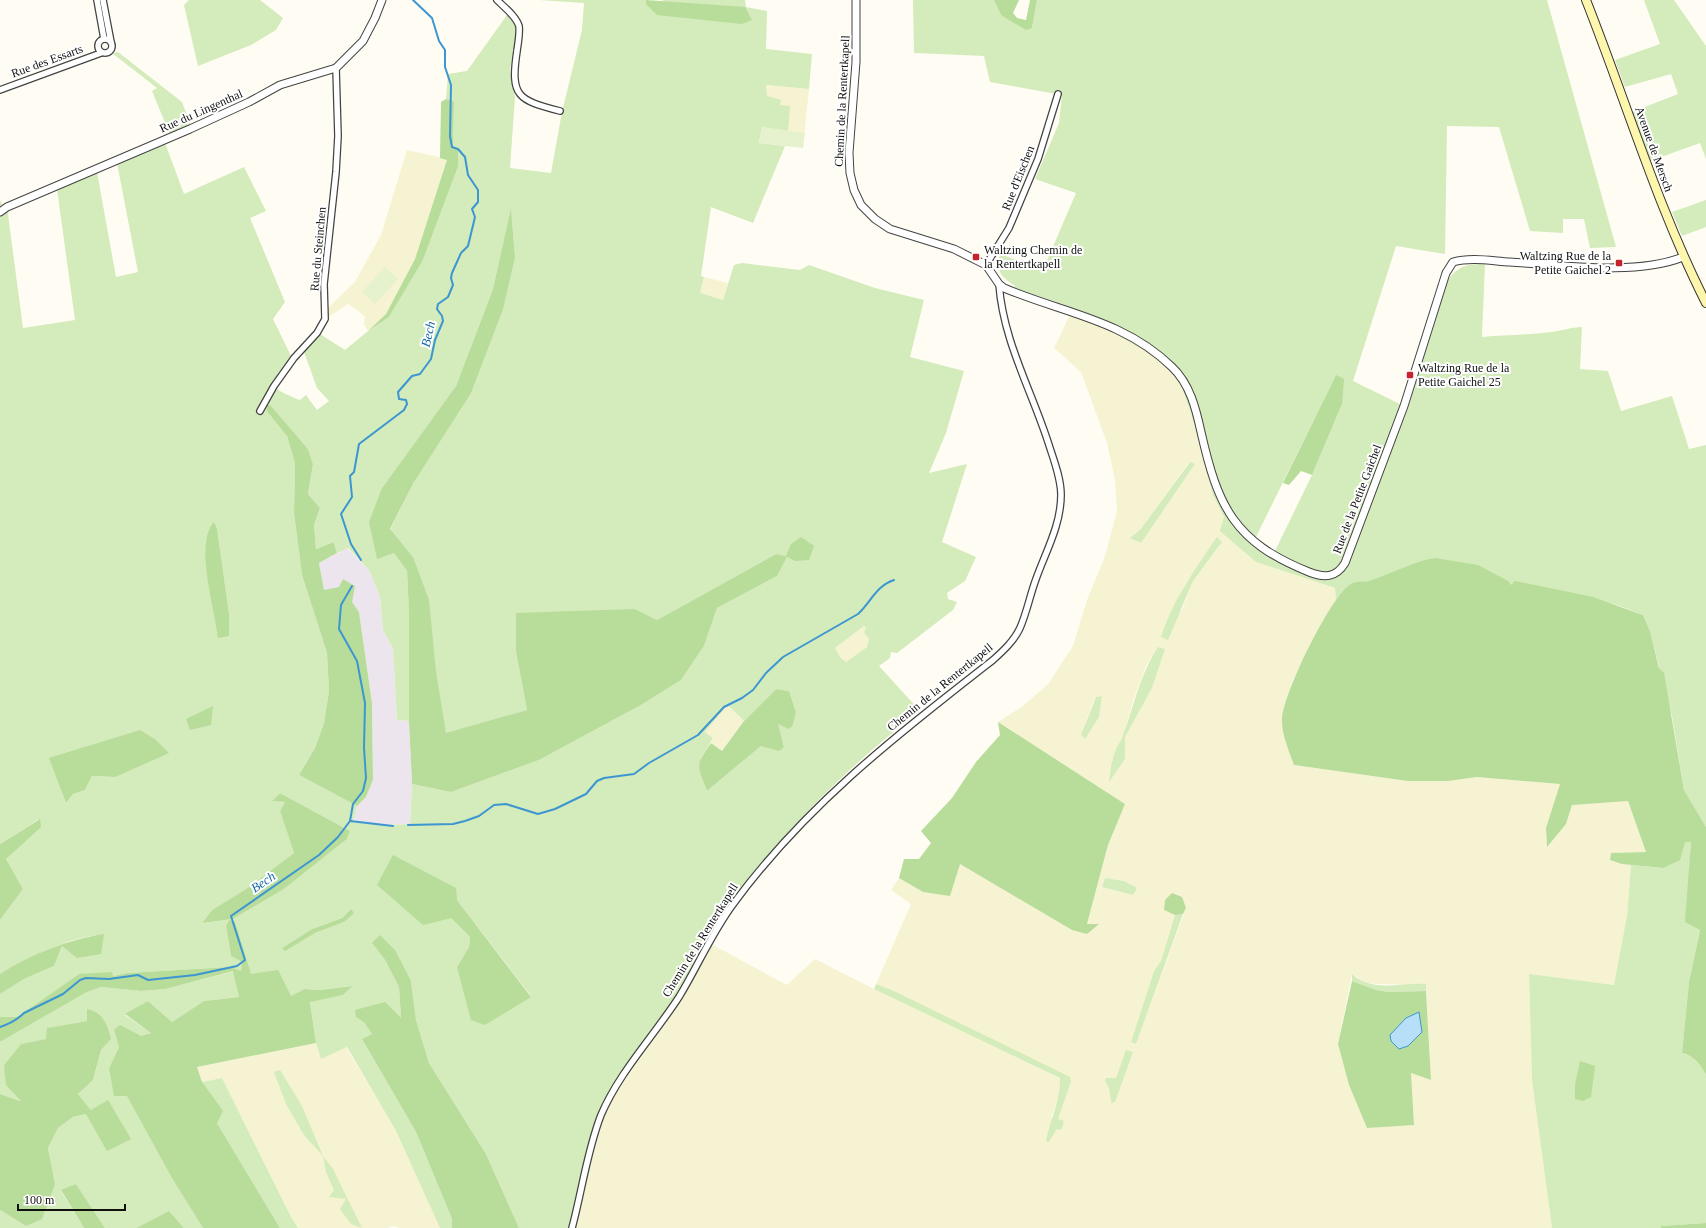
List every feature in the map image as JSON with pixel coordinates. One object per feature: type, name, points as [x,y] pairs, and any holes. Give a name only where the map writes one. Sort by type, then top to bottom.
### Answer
[{"type":"main road","name":"Avenue de Mersch","points":[[1586,0],[1651,177],[1683,257],[1706,303]]},
{"type":"street","name":"Rue des Essarts","points":[[97,0],[104,39],[100,41],[98,45],[101,53]]},
{"type":"street","points":[[103,0],[111,42]]},
{"type":"street","name":"Rue du Lingenthal","points":[[0,212],[7,207],[100,166],[190,129],[249,102],[280,85],[336,68],[363,41],[375,18],[382,0]]},
{"type":"street","points":[[497,0],[510,12],[519,25],[514,71],[515,84],[519,94],[530,103],[560,111]]},
{"type":"street","name":"Chemin de la Rentertkapell","points":[[572,1228],[596,1133],[608,1099],[678,997],[732,904],[767,860],[820,803],[884,746],[993,660],[1008,645],[1020,629],[1035,579],[1056,530],[1061,494],[1058,474],[1046,434],[1014,353],[1001,305],[999,284],[986,265],[954,249],[890,229],[875,219],[861,205],[854,190],[850,173],[849,153],[856,62],[856,0]]},
{"type":"street","points":[[104,39],[111,42]]},
{"type":"street","name":"Rue des Essarts","points":[[0,90],[101,53],[106,54],[110,52],[112,47],[111,42]]},
{"type":"street","name":"Rue du Steinchen","points":[[260,410],[278,380],[294,358],[317,333],[325,319],[324,284],[337,143],[336,68]]},
{"type":"street","name":"Rue d'Eischen","points":[[986,265],[1009,228],[1038,159],[1058,94]]},
{"type":"street","name":"Rue de la Petite Gaichel","points":[[999,284],[1014,292],[1106,323],[1156,352],[1174,368],[1186,384],[1196,411],[1207,457],[1218,492],[1226,511],[1241,530],[1273,556],[1291,565],[1324,576],[1335,575],[1345,563],[1404,406],[1446,273],[1453,262],[1480,260],[1614,268],[1662,263],[1683,257]]},
{"type":"shaded area","points":[[766,85],[809,89],[803,148],[762,127],[780,105],[780,100],[767,96]]},
{"type":"shaded area","points":[[407,150],[448,159],[415,259],[386,314],[368,331],[364,324],[365,316],[348,304],[325,319],[326,310],[355,282],[381,235]]},
{"type":"shaded area","points":[[704,277],[728,283],[723,300],[700,294]]},
{"type":"shaded area","points":[[1070,315],[1102,326],[1152,355],[1170,371],[1181,385],[1191,413],[1213,495],[1224,517],[1256,562],[1335,588],[1336,601],[1311,643],[1293,680],[1283,711],[1294,765],[1408,781],[1448,781],[1477,777],[1560,784],[1546,828],[1547,846],[1566,824],[1572,805],[1628,801],[1646,852],[1611,853],[1610,860],[1631,865],[1627,916],[1615,985],[1529,975],[1532,1080],[1552,1228],[576,1228],[590,1166],[604,1117],[612,1099],[681,1000],[713,945],[787,985],[815,959],[874,989],[1060,1078],[1060,1092],[1051,1118],[1058,1119],[1071,1082],[894,991],[876,984],[911,904],[891,890],[899,878],[923,892],[960,864],[1072,930],[1098,924],[1087,925],[1108,845],[1125,804],[998,722],[1023,706],[1048,684],[1073,646],[1087,600],[1105,556],[1117,511],[1115,480],[1107,443],[1081,372],[1054,348]],"holes":[[[1189,462],[1195,464],[1141,543],[1131,538],[1140,530]],[[1222,543],[1193,581],[1182,610],[1165,624],[1188,580]],[[1158,647],[1165,649],[1152,688],[1125,737],[1125,759],[1109,781],[1110,769],[1116,749],[1123,736],[1134,698],[1146,666]],[[1102,696],[1099,717],[1085,739],[1081,735],[1096,697]],[[1105,878],[1124,881],[1137,888],[1133,895],[1102,887]],[[1186,908],[1136,1044],[1131,1042],[1154,971],[1161,961],[1175,915],[1164,910]],[[1352,974],[1366,983],[1426,985],[1431,1080],[1411,1073],[1414,1124],[1367,1128],[1349,1085],[1338,1044]],[[1126,1051],[1133,1052],[1111,1103],[1109,1088],[1116,1078]]]},
{"type":"shaded area","points":[[347,548],[369,570],[380,597],[383,630],[393,649],[397,720],[409,721],[412,784],[410,824],[383,825],[352,822],[357,806],[366,797],[373,780],[372,703],[359,612],[339,587],[324,591],[319,563]]},
{"type":"shaded area","points":[[864,626],[866,628],[865,632],[869,639],[867,647],[846,662],[840,657],[835,648]]},
{"type":"shaded area","points":[[729,706],[744,721],[722,751],[711,743],[713,738],[705,732],[725,708]]},
{"type":"shaded area","points":[[316,1043],[321,1059],[346,1047],[396,1131],[440,1228],[399,1228],[394,1226],[388,1228],[298,1228],[291,1217],[222,1078],[202,1082],[197,1067]]},
{"type":"green space","points":[[189,0],[260,0],[283,18],[276,30],[251,45],[198,66],[184,5]]},
{"type":"green space","points":[[539,0],[646,0],[646,4],[665,2],[662,0],[745,0],[746,7],[767,11],[766,49],[812,54],[809,89],[766,85],[767,96],[781,100],[780,105],[790,106],[788,131],[762,127],[759,143],[785,146],[753,223],[711,207],[701,276],[704,277],[700,293],[723,300],[734,265],[742,263],[800,270],[809,265],[875,288],[924,300],[910,357],[964,371],[946,433],[929,473],[967,464],[942,542],[976,557],[965,581],[947,593],[948,599],[957,602],[953,610],[897,653],[891,652],[890,658],[879,666],[920,711],[859,761],[803,816],[753,875],[707,939],[713,945],[650,1045],[622,1084],[605,1115],[594,1147],[576,1228],[519,1228],[486,1154],[429,1063],[416,1020],[411,981],[372,943],[385,960],[399,987],[401,1018],[364,1021],[372,1034],[362,1039],[416,1132],[452,1219],[452,1228],[440,1228],[396,1131],[347,1047],[321,1059],[316,1043],[310,1001],[343,995],[351,986],[320,990],[304,989],[291,996],[251,974],[229,920],[226,926],[231,956],[242,962],[241,972],[230,967],[128,973],[113,976],[79,974],[17,1017],[0,1017],[0,994],[26,978],[54,966],[62,946],[104,935],[79,939],[50,948],[0,974],[0,920],[23,889],[6,859],[39,819],[0,844],[0,200],[4,209],[7,207],[23,328],[75,320],[57,189],[97,172],[116,277],[138,272],[117,163],[165,143],[184,194],[244,167],[266,211],[250,218],[285,302],[273,319],[291,356],[278,373],[274,383],[280,391],[300,400],[306,395],[317,410],[329,401],[317,388],[304,352],[320,334],[345,350],[368,331],[389,317],[422,262],[453,147],[454,103],[446,99],[448,74],[467,71],[507,15],[515,25],[516,36],[510,70],[515,97],[510,168],[551,173],[562,112],[582,30],[584,3]],"holes":[[[511,209],[515,257],[414,482],[390,530],[413,557],[446,734],[527,710],[516,652],[635,609],[657,620],[776,554],[786,556],[795,561],[787,557],[777,576],[717,608],[704,646],[681,680],[641,705],[539,760],[451,792],[412,784],[410,824],[383,825],[353,822],[357,806],[299,775],[315,748],[324,723],[329,691],[327,653],[302,575],[294,513],[295,463],[287,436],[267,406],[270,406],[308,449],[313,464],[308,494],[320,508],[314,525],[316,549],[332,542],[337,553],[348,548],[369,570],[380,597],[383,630],[393,649],[397,720],[409,721],[409,614],[407,571],[394,553],[378,558],[382,488],[456,386],[493,289]],[[214,522],[217,528],[229,614],[218,637]],[[864,626],[866,628],[864,632],[869,639],[867,647],[846,662],[840,657],[835,648]],[[776,689],[789,691],[796,712],[793,725],[777,724],[784,746],[761,746],[707,791],[703,778],[701,758],[713,738],[705,732],[725,708],[729,706],[744,721]],[[50,758],[115,777],[92,776],[85,790],[73,794],[66,803]],[[280,793],[350,831],[347,839],[284,889],[233,919],[202,923],[212,910],[246,889],[294,853],[280,811],[285,802],[272,801]],[[457,900],[531,996],[457,967],[469,947],[470,937],[451,918]],[[351,909],[344,922],[315,933],[285,950],[282,948],[312,929],[342,918]]]},
{"type":"green space","points":[[646,0],[745,7],[752,20],[742,24],[657,15],[646,4]]},
{"type":"green space","points":[[913,0],[994,0],[1001,15],[1032,28],[1037,0],[1547,0],[1616,247],[1590,248],[1584,219],[1563,219],[1563,233],[1530,231],[1499,127],[1447,126],[1445,254],[1396,246],[1353,381],[1408,408],[1448,280],[1456,271],[1464,266],[1485,264],[1482,337],[1542,333],[1582,327],[1580,369],[1608,371],[1621,411],[1672,396],[1689,449],[1706,445],[1706,827],[1684,790],[1672,716],[1650,631],[1643,615],[1611,603],[1577,594],[1508,585],[1473,583],[1368,581],[1351,584],[1336,601],[1335,588],[1256,562],[1220,531],[1224,517],[1213,495],[1191,413],[1181,385],[1170,371],[1152,355],[1102,326],[1070,315],[1065,305],[1015,288],[1015,286],[1006,280],[1000,273],[998,265],[1000,254],[1043,270],[1076,193],[1035,179],[1059,123],[1062,95],[990,82],[984,56],[914,53]],"holes":[[[1336,375],[1342,404],[1312,475],[1273,555],[1254,541]]]},
{"type":"green space","points":[[994,0],[1019,0],[1013,13],[1017,18],[1026,20],[1030,0],[1037,0],[1032,28],[1026,30],[1001,15]]},
{"type":"green space","points":[[1644,0],[1674,0],[1706,46],[1706,159],[1700,143],[1650,161],[1632,112],[1678,94],[1671,74],[1625,87],[1615,60],[1660,44]]},
{"type":"green space","points":[[118,52],[182,102],[192,128],[171,137],[152,91],[157,88],[112,53]]},
{"type":"green space","points":[[446,99],[454,102],[453,147],[458,149],[458,166],[422,262],[389,317],[368,331],[386,314],[415,259],[447,160],[440,158],[441,102]]},
{"type":"green space","points":[[762,127],[805,133],[803,148],[759,143]]},
{"type":"green space","points":[[1706,200],[1706,227],[1682,236],[1672,212]]},
{"type":"green space","points":[[511,208],[515,257],[503,309],[471,393],[414,482],[390,529],[413,557],[429,600],[436,672],[446,733],[527,710],[516,652],[516,613],[635,609],[657,620],[776,554],[786,556],[791,544],[801,537],[814,546],[809,560],[795,561],[787,557],[777,576],[717,608],[704,646],[681,680],[641,705],[539,760],[451,792],[412,784],[409,721],[409,614],[407,571],[394,553],[377,559],[369,522],[382,488],[456,386],[493,289]]},
{"type":"green space","points":[[385,267],[398,279],[375,304],[362,292]]},
{"type":"green space","points":[[1336,375],[1344,379],[1342,404],[1312,475],[1301,471],[1289,485],[1283,483]]},
{"type":"green space","points":[[267,405],[270,405],[308,449],[313,464],[308,494],[320,508],[314,525],[316,549],[333,542],[337,553],[319,563],[324,590],[339,587],[343,579],[355,586],[352,602],[359,612],[372,703],[373,780],[366,797],[357,806],[299,775],[315,748],[324,723],[329,691],[327,653],[302,575],[294,513],[295,463],[287,436],[267,411]]},
{"type":"green space","points":[[1190,462],[1195,464],[1141,543],[1130,538],[1140,530]]},
{"type":"green space","points":[[214,522],[217,528],[229,614],[229,636],[218,638],[207,577],[206,560],[208,532]]},
{"type":"green space","points":[[1217,537],[1222,542],[1193,581],[1168,640],[1161,637],[1171,611],[1178,598]]},
{"type":"green space","points":[[1435,558],[1478,565],[1508,581],[1511,585],[1515,581],[1593,597],[1643,615],[1650,631],[1659,668],[1664,673],[1684,790],[1706,827],[1706,1075],[1696,1061],[1690,1056],[1682,1053],[1689,982],[1700,930],[1685,922],[1691,842],[1685,842],[1680,860],[1663,868],[1622,864],[1610,860],[1611,853],[1646,852],[1628,801],[1572,805],[1566,824],[1547,847],[1546,828],[1560,784],[1477,777],[1448,781],[1408,781],[1294,765],[1283,732],[1282,721],[1284,709],[1298,670],[1320,626],[1342,592],[1353,583],[1369,581],[1418,562]]},
{"type":"green space","points":[[1158,647],[1165,649],[1152,688],[1125,737],[1125,759],[1109,782],[1111,765],[1117,747],[1122,737],[1146,669]]},
{"type":"green space","points":[[776,689],[789,691],[796,712],[793,725],[789,729],[778,724],[784,747],[779,751],[761,746],[707,791],[699,766],[702,757],[711,743],[722,751],[744,721]]},
{"type":"green space","points":[[1102,696],[1099,717],[1085,739],[1081,735],[1096,697]]},
{"type":"green space","points":[[213,706],[211,725],[190,730],[186,719]]},
{"type":"green space","points":[[998,722],[1125,804],[1108,845],[1087,924],[1099,924],[1087,934],[1072,930],[960,864],[950,896],[923,892],[899,878],[904,859],[919,859],[931,843],[921,831],[952,798],[976,762],[1000,735]]},
{"type":"green space","points":[[140,730],[156,740],[169,753],[115,777],[92,776],[85,790],[73,794],[66,803],[49,758]]},
{"type":"green space","points":[[280,793],[350,831],[347,839],[284,889],[233,919],[202,923],[212,910],[246,889],[294,853],[280,811],[285,802],[272,801]]},
{"type":"green space","points":[[40,819],[41,827],[6,859],[23,889],[0,920],[0,844]]},
{"type":"green space","points":[[1685,842],[1691,842],[1689,875],[1700,929],[1689,982],[1682,1053],[1696,1061],[1706,1075],[1706,1223],[1661,1226],[1661,1228],[1552,1228],[1532,1080],[1529,974],[1614,985],[1627,916],[1631,865],[1663,868]]},
{"type":"green space","points":[[393,855],[456,888],[457,900],[531,997],[485,1025],[471,1020],[457,967],[469,947],[470,937],[451,918],[423,925],[377,885]]},
{"type":"green space","points":[[1105,878],[1124,881],[1137,888],[1133,895],[1102,887]]},
{"type":"green space","points":[[1172,893],[1182,897],[1186,908],[1183,914],[1175,915],[1164,910],[1165,900]]},
{"type":"green space","points":[[351,909],[354,913],[344,922],[315,933],[285,951],[282,948],[312,929],[342,918]]},
{"type":"green space","points":[[1183,914],[1136,1044],[1131,1042],[1154,971],[1161,961],[1175,915]]},
{"type":"green space","points":[[229,920],[235,922],[251,974],[278,970],[291,996],[304,989],[320,990],[352,986],[343,995],[310,1002],[316,1043],[197,1067],[202,1082],[223,1111],[217,1123],[280,1228],[203,1228],[173,1180],[127,1096],[114,1096],[109,1068],[119,1047],[114,1030],[120,1025],[141,1036],[151,1033],[125,1014],[148,1001],[172,1022],[204,1001],[239,997],[233,971],[166,989],[141,991],[101,987],[87,992],[0,1042],[0,1017],[17,1017],[79,974],[112,972],[113,976],[127,973],[230,967],[241,971],[242,962],[231,956],[226,926]]},
{"type":"green space","points":[[104,934],[101,954],[77,958],[62,946],[54,966],[26,978],[0,994],[0,974],[11,967],[36,954],[63,944]]},
{"type":"green space","points":[[380,935],[395,950],[411,981],[416,1020],[429,1063],[486,1154],[519,1228],[452,1228],[452,1219],[416,1132],[362,1039],[372,1034],[364,1022],[356,1017],[355,1010],[385,1002],[401,1018],[399,987],[385,960],[372,943]]},
{"type":"green space","points":[[234,971],[239,997],[204,1001],[172,1022],[148,1001],[125,1015],[151,1033],[141,1036],[114,1030],[119,1047],[109,1068],[127,1095],[173,1180],[203,1228],[184,1228],[169,1211],[136,1228],[105,1228],[76,1184],[61,1191],[84,1228],[0,1228],[0,1210],[26,1226],[55,1184],[48,1148],[58,1128],[73,1117],[86,1114],[91,1110],[78,1094],[93,1080],[101,1050],[111,1039],[87,1021],[48,1028],[47,1039],[21,1044],[4,1065],[22,1101],[0,1094],[0,1042],[87,992],[101,987],[141,991],[166,989]]},
{"type":"green space","points":[[1352,974],[1360,980],[1378,985],[1426,984],[1426,991],[1388,992],[1376,990],[1352,981]]},
{"type":"green space","points":[[1352,981],[1376,990],[1388,992],[1426,991],[1431,1080],[1411,1073],[1414,1125],[1367,1128],[1349,1085],[1338,1044]]},
{"type":"green space","points":[[876,984],[894,991],[1070,1077],[1071,1082],[1058,1119],[1064,1121],[1062,1129],[1056,1130],[1049,1142],[1046,1141],[1059,1093],[1060,1078],[874,989]]},
{"type":"green space","points":[[87,1009],[101,1016],[108,1028],[111,1039],[101,1050],[93,1080],[78,1094],[91,1110],[108,1100],[131,1139],[107,1151],[86,1114],[73,1117],[58,1128],[48,1148],[55,1184],[42,1219],[26,1226],[0,1210],[0,1094],[21,1101],[6,1085],[4,1065],[21,1044],[46,1039],[47,1028],[87,1021]]},
{"type":"green space","points":[[1126,1050],[1133,1052],[1115,1102],[1111,1103],[1109,1088],[1105,1081],[1106,1078],[1116,1078]]},
{"type":"green space","points":[[1580,1061],[1595,1066],[1591,1097],[1583,1101],[1575,1099],[1575,1085]]},
{"type":"green space","points":[[280,1070],[302,1106],[323,1156],[304,1135],[286,1104],[274,1072]]},
{"type":"green space","points":[[222,1078],[291,1217],[298,1228],[280,1228],[217,1123],[202,1082]]},
{"type":"green space","points":[[323,1156],[333,1169],[362,1228],[351,1224],[340,1209],[346,1199],[329,1197],[334,1190],[326,1172]]},
{"type":"green space","points":[[76,1184],[105,1228],[84,1228],[61,1190]]},
{"type":"green space","points":[[169,1211],[184,1228],[136,1228]]},
{"type":"green space","points":[[1706,1223],[1706,1228],[1661,1228],[1661,1226]]},
{"type":"water","points":[[1419,1012],[1422,1032],[1408,1046],[1399,1049],[1391,1041],[1390,1035],[1406,1018]]},
{"type":"waterway","name":"Bech","points":[[361,560],[351,544],[341,514],[352,497],[350,476],[354,472],[359,444],[404,410],[407,404],[406,400],[399,399],[398,392],[412,376],[420,374],[431,359],[435,340],[443,321],[442,316],[437,309],[438,304],[448,297],[453,285],[451,278],[452,273],[461,253],[468,246],[475,217],[472,209],[478,202],[478,190],[468,175],[465,157],[458,149],[452,147],[450,136],[451,85],[445,67],[445,50],[439,41],[432,18],[413,0]]},
{"type":"waterway","points":[[408,825],[453,824],[479,816],[494,805],[506,804],[538,814],[555,809],[586,794],[597,781],[604,778],[634,774],[649,763],[698,735],[724,707],[742,698],[753,690],[766,673],[783,657],[858,614],[878,590],[894,580]]},
{"type":"waterway","name":"Bech","points":[[0,1027],[13,1022],[24,1013],[63,994],[80,980],[86,978],[109,979],[138,975],[148,980],[195,975],[237,966],[245,960],[231,916],[319,855],[338,837],[350,821],[353,804],[363,791],[366,778],[364,748],[365,703],[357,661],[339,629],[341,605],[352,586]]},
{"type":"waterway","points":[[350,821],[393,826]]},
{"type":"place","name":"Waltzing Chemin de la Rentertkapell","points":[[976,257]]},
{"type":"place","name":"Waltzing Rue de la Petite Gaichel 2","points":[[1619,263]]},
{"type":"place","name":"Waltzing Rue de la Petite Gaichel 25","points":[[1410,375]]}]
